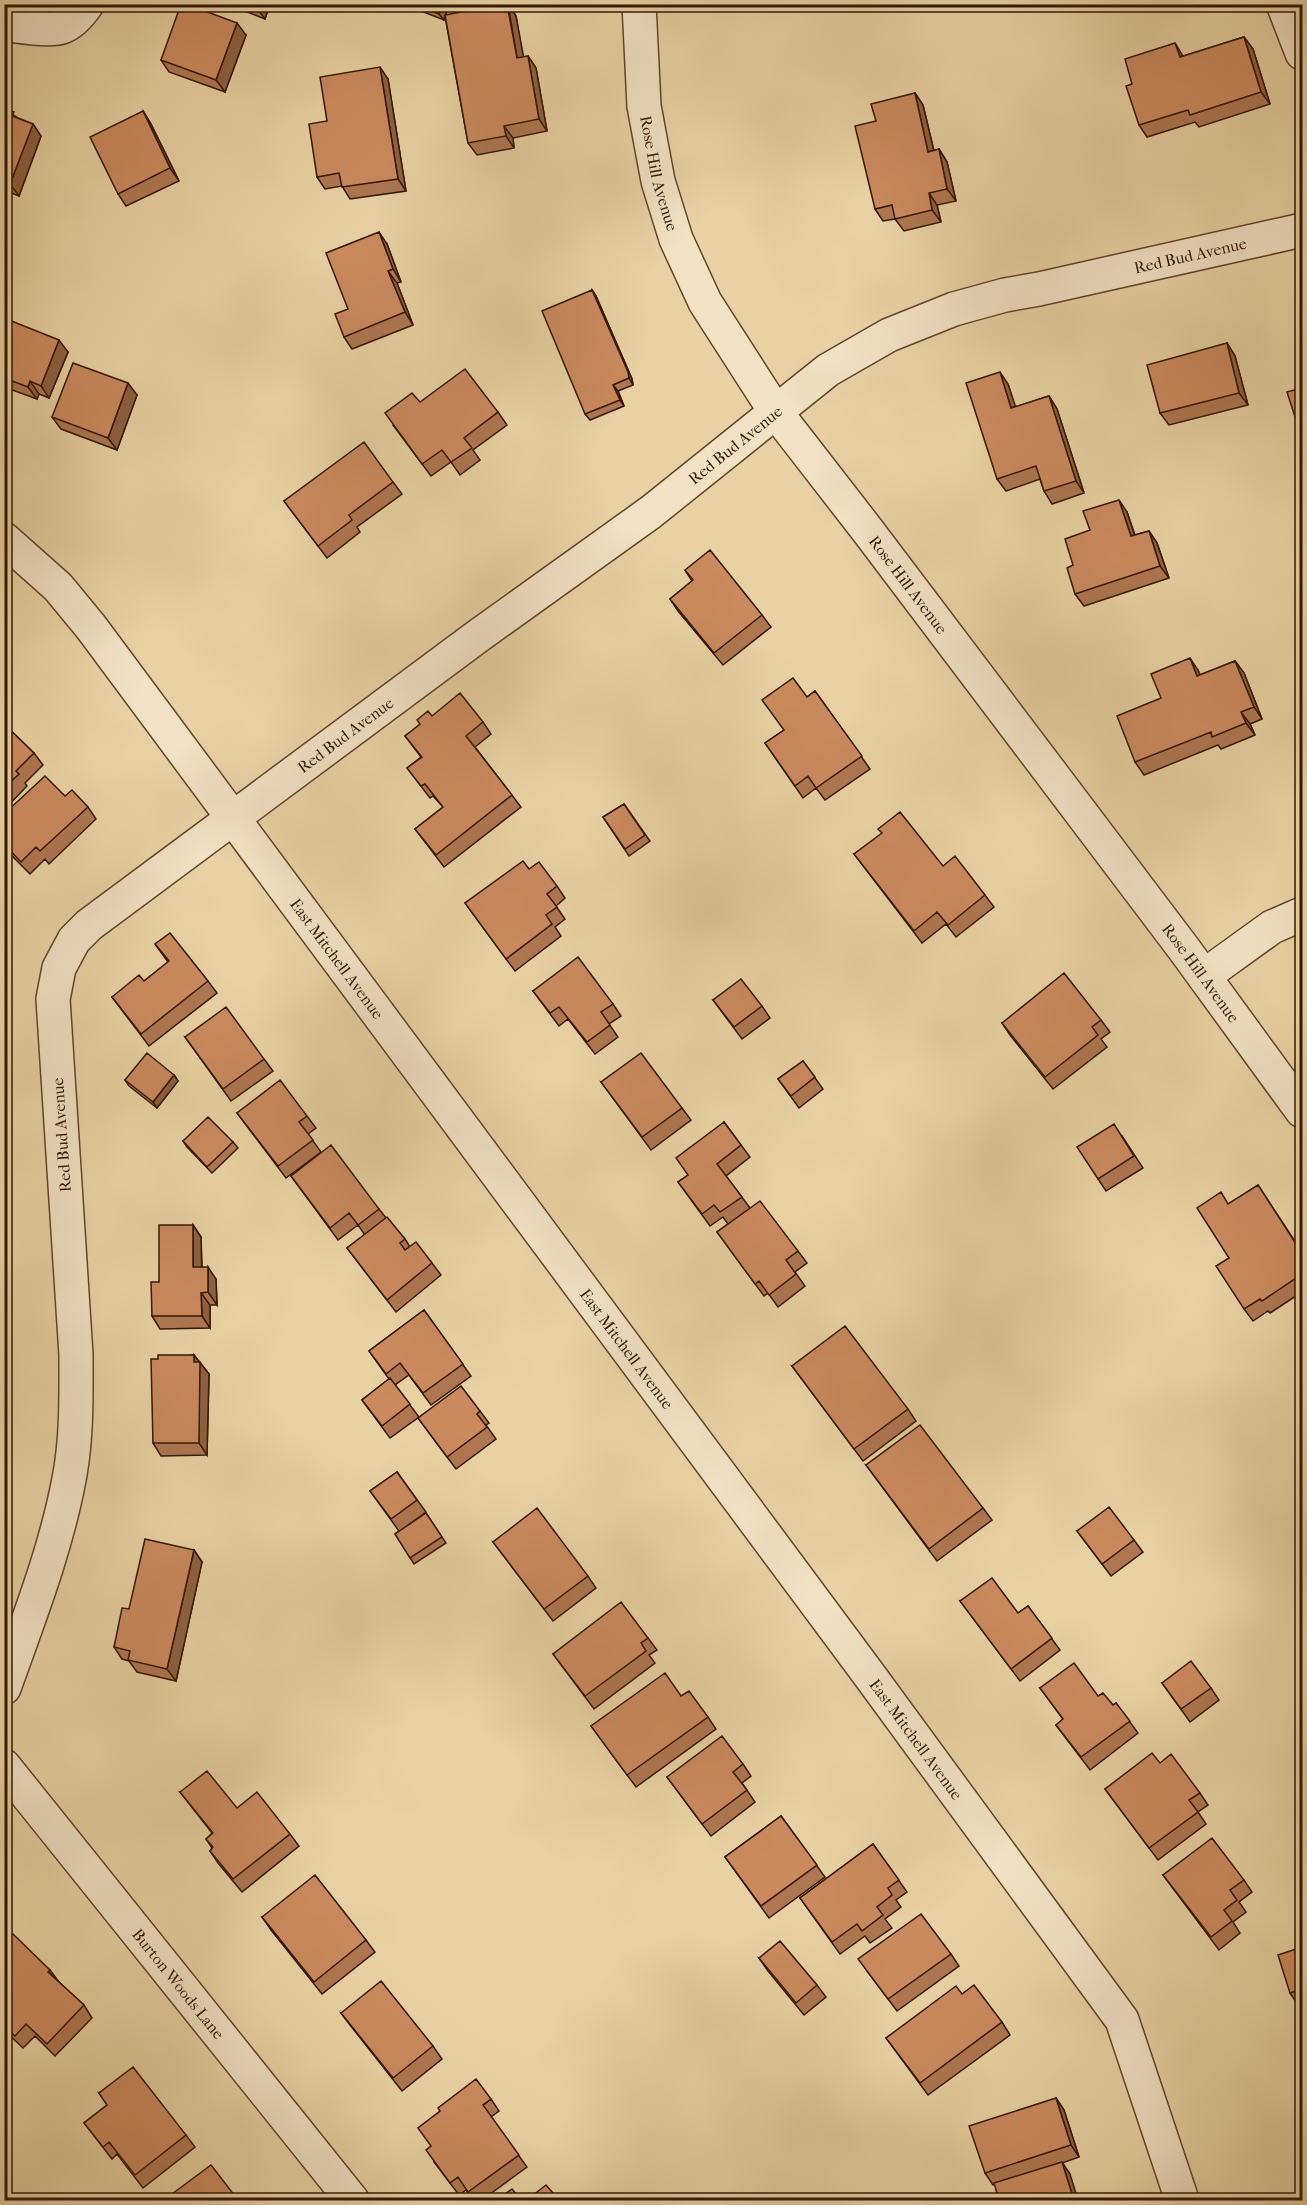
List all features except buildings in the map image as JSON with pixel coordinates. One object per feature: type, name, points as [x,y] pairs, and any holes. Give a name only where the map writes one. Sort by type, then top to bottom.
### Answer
[{"type":"street","points":[[4,23],[15,27],[61,28],[81,14],[87,4]]},
{"type":"street","name":"Rose Hill Avenue","points":[[639,4],[644,106],[658,181],[676,239],[705,302],[775,411],[1204,976],[1302,1111]]},
{"type":"street","points":[[1283,4],[1302,53]]},
{"type":"street","name":"Red Bud Avenue","points":[[4,1688],[56,1537],[70,1472],[77,1406],[76,1355],[53,999],[59,968],[74,940],[88,925],[232,817],[651,512],[828,370],[888,335],[954,309],[1005,295],[1039,290],[1302,230]]},
{"type":"street","name":"East Mitchell Avenue","points":[[4,539],[58,587],[91,627],[877,1685],[1122,2020],[1182,2200]]},
{"type":"street","points":[[1204,976],[1272,927],[1302,914]]},
{"type":"street","name":"Burton Woods Lane","points":[[4,1766],[352,2200]]}]
